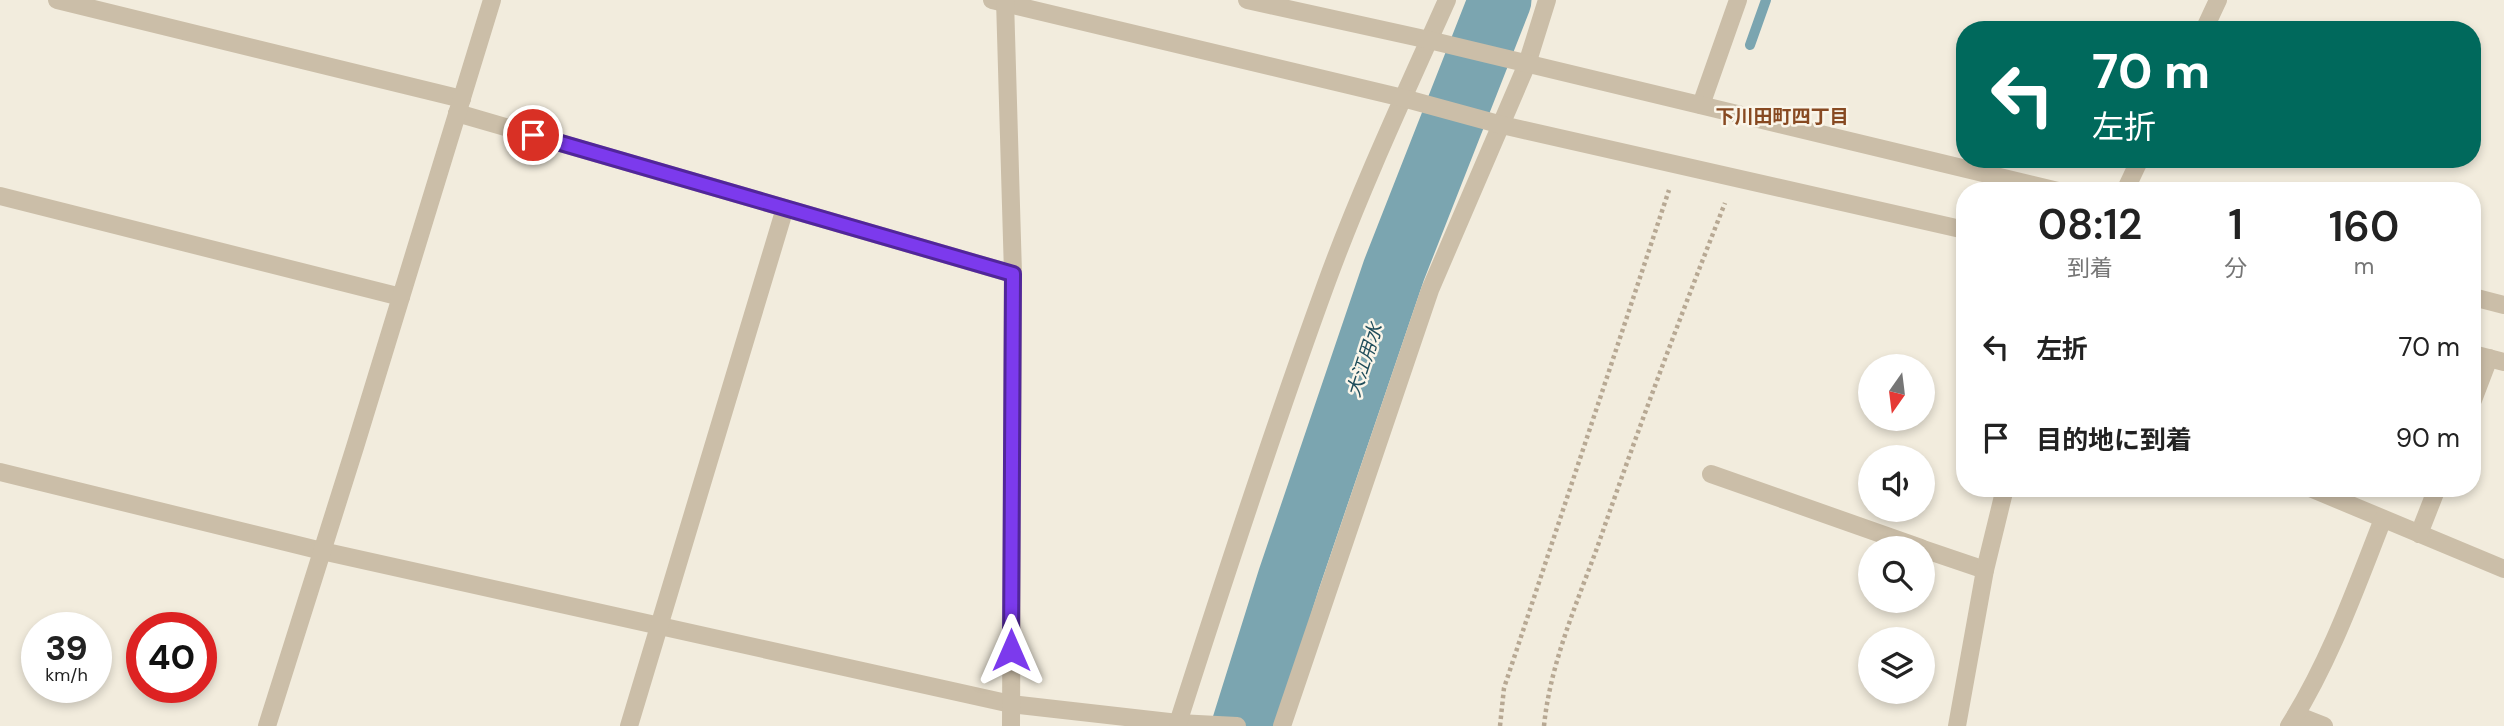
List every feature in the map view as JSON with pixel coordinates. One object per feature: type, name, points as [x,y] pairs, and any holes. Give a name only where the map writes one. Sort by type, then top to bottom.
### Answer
[{"type":"street","points":[[57,0],[460,106],[785,208],[1013,274]]},
{"type":"street","points":[[267,726],[492,0]]},
{"type":"street","points":[[1247,0],[1436,42],[1956,166]]},
{"type":"street","points":[[1178,723],[1327,282],[1411,101],[1436,42],[1447,0]]},
{"type":"street","points":[[1282,726],[1430,290],[1547,0]]},
{"type":"street","points":[[1701,105],[1738,0]]},
{"type":"street","points":[[2208,21],[2218,0]]},
{"type":"street","points":[[1011,726],[1013,274],[1001,1],[1497,124],[1956,228]]},
{"type":"street","points":[[1963,168],[2021,182]]},
{"type":"street","points":[[0,196],[401,297]]},
{"type":"street","points":[[629,726],[785,208]]},
{"type":"street","points":[[2481,299],[2504,305]]},
{"type":"street","points":[[2481,379],[2489,358]]},
{"type":"street","points":[[0,472],[323,551],[1011,704],[1178,723],[1237,726]]},
{"type":"street","points":[[1711,474],[1888,536]]},
{"type":"street","points":[[1957,726],[1985,570],[2003,497]]},
{"type":"street","points":[[2331,497],[2504,569]]},
{"type":"street","points":[[2419,534],[2433,497]]},
{"type":"street","points":[[2324,726],[2293,720],[2307,699],[2339,634],[2383,519]]},
{"type":"street","points":[[1935,553],[1985,570]]},
{"type":"path","points":[[1500,726],[1504,688],[1677,164]]},
{"type":"path","points":[[1544,726],[1546,702],[1569,626],[1652,389],[1734,179]]},
{"type":"waterway","name":"大江用水","points":[[1243,726],[1289,579],[1394,270],[1500,0]]},
{"type":"waterway","points":[[1750,45],[1766,0]]},
{"type":"district","name":"下川田町四丁目","points":[[1782,116]]},
{"type":"route","points":[[533,135],[1013,274],[1011,650]]}]
